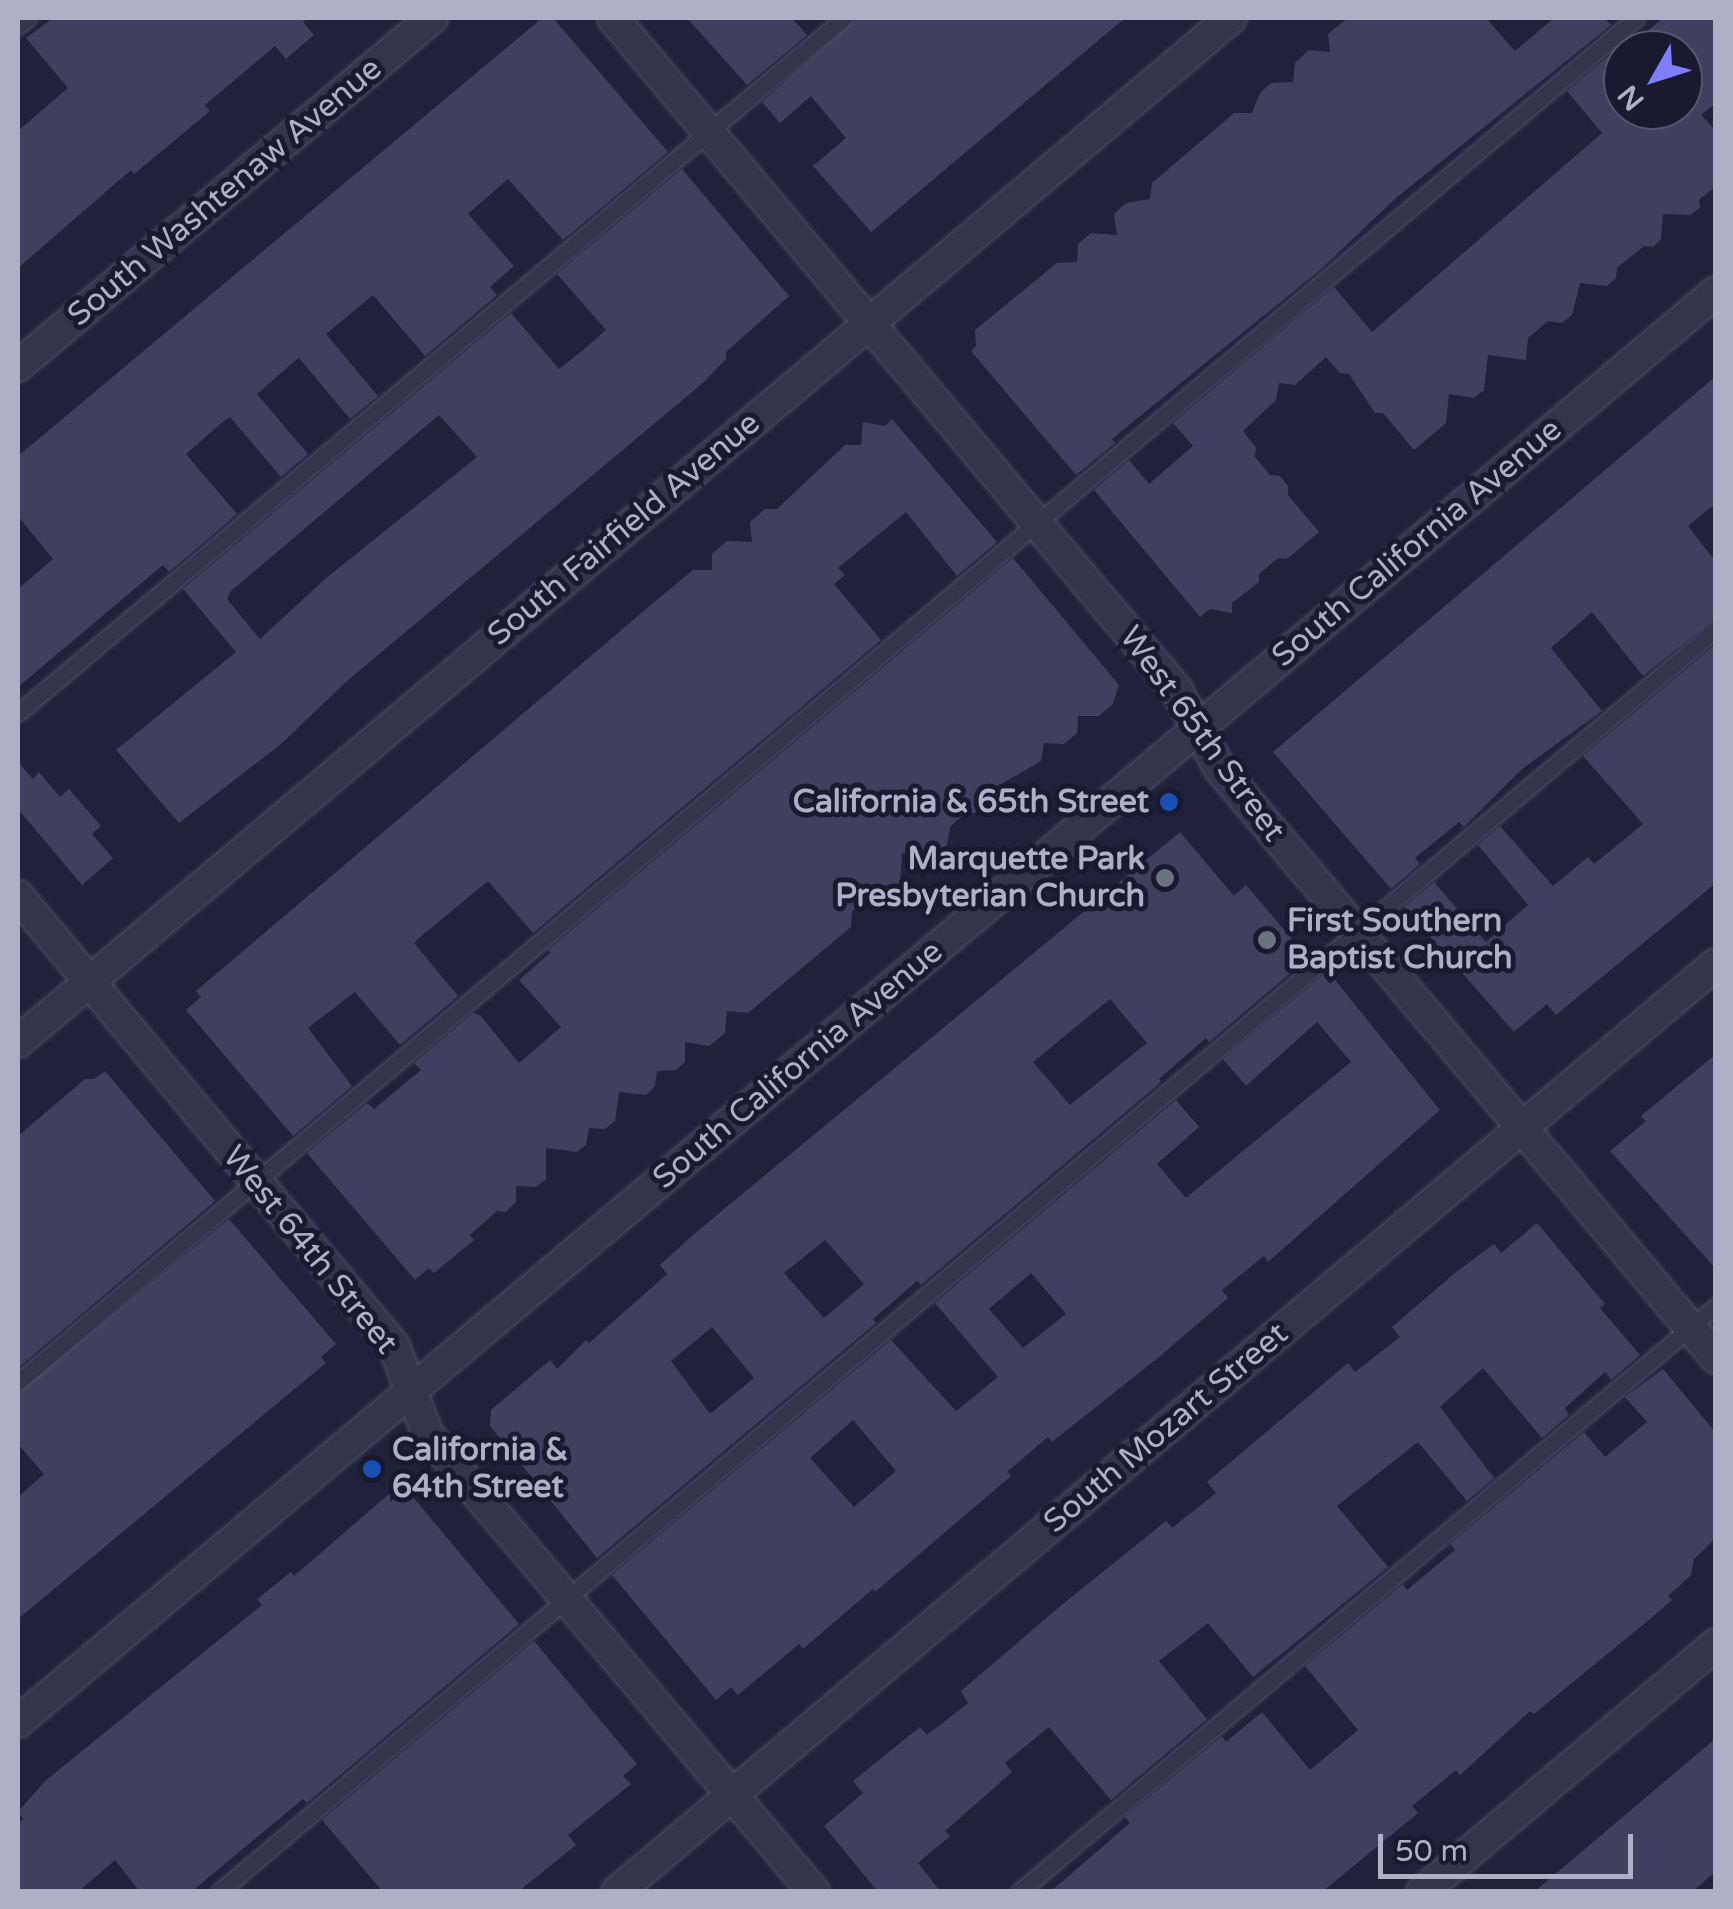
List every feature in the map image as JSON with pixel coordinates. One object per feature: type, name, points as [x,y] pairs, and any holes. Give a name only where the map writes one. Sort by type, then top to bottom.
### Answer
[{"type":"street","name":"South Washtenaw Avenue","points":[[18,366],[432,18]]},
{"type":"street","name":"West 65th Street","points":[[613,18],[1176,689],[1220,769],[1716,1358]]},
{"type":"street","name":"South Fairfield Avenue","points":[[18,1042],[1231,18]]},
{"type":"street","name":"South California Avenue","points":[[18,1722],[1716,292]]},
{"type":"street","name":"West 64th Street","points":[[18,896],[394,1346],[428,1436],[814,1892]]},
{"type":"street","name":"South Mozart Street","points":[[617,1892],[1716,964]]},
{"type":"street","points":[[1422,1892],[1716,1644]]},
{"type":"lane","points":[[18,26],[28,18]]},
{"type":"lane","points":[[18,714],[844,18]]},
{"type":"lane","points":[[18,1382],[1636,18]]},
{"type":"lane","points":[[219,1892],[1716,629]]},
{"type":"lane","points":[[1018,1892],[1716,1306]]},
{"type":"building","points":[[53,18],[308,18],[303,22],[314,35],[286,59],[275,46],[205,105],[210,111],[134,174],[131,170],[18,268],[18,131],[68,88],[26,38]]},
{"type":"building","points":[[542,18],[553,18],[668,152],[563,240],[508,179],[468,214],[514,266],[490,287],[497,295],[425,356],[373,295],[326,334],[378,396],[350,419],[299,358],[296,360],[257,394],[308,454],[281,477],[230,417],[225,420],[186,454],[237,514],[169,572],[163,565],[18,687],[18,589],[53,559],[18,516],[18,456]]},
{"type":"building","points":[[687,18],[792,18],[807,35],[747,85]]},
{"type":"building","points":[[857,18],[1125,18],[871,232],[813,166],[846,138],[811,96],[780,123],[762,102]]},
{"type":"building","points":[[1348,18],[1486,18],[1515,51],[1554,18],[1605,18],[1611,25],[1396,198],[1320,270],[1112,439],[1115,443],[1076,475],[971,351],[976,346],[975,330],[1057,263],[1077,262],[1078,244],[1091,233],[1117,235],[1114,214],[1126,203],[1150,199],[1152,183],[1234,113],[1252,113],[1260,93],[1271,83],[1293,82],[1295,63],[1309,50],[1330,52],[1328,34]]},
{"type":"building","points":[[1663,18],[1716,18],[1716,103],[1703,113],[1703,30],[1649,30]]},
{"type":"building","points":[[1603,61],[1603,130],[1703,130],[1703,117],[1716,131],[1716,186],[1699,200],[1700,208],[1690,215],[1663,214],[1661,239],[1653,247],[1644,246],[1617,268],[1616,278],[1607,286],[1580,283],[1572,315],[1562,323],[1548,321],[1528,338],[1526,360],[1488,355],[1484,390],[1474,398],[1449,394],[1446,423],[1414,450],[1383,413],[1375,413],[1349,374],[1340,373],[1326,357],[1295,385],[1279,383],[1276,400],[1243,431],[1256,448],[1255,457],[1270,475],[1280,476],[1288,486],[1288,495],[1319,532],[1287,559],[1278,558],[1259,574],[1259,582],[1232,603],[1232,613],[1210,609],[1200,617],[1094,490],[1129,460],[1149,484],[1193,446],[1173,423],[1334,287],[1372,332],[1602,133],[1567,91]]},
{"type":"building","points":[[682,169],[789,296],[726,352],[726,359],[704,382],[347,681],[281,744],[179,823],[116,750],[236,652],[183,589],[511,313],[559,369],[582,351],[606,330],[557,274]],"holes":[[[439,415],[477,457],[325,579],[260,639],[227,599],[231,591]]]},
{"type":"building","points":[[1716,376],[1716,503],[1688,526],[1716,562],[1716,618],[1643,676],[1592,612],[1551,648],[1602,711],[1522,769],[1464,827],[1459,822],[1415,858],[1420,864],[1391,889],[1273,752]]},
{"type":"building","points":[[892,419],[997,542],[957,576],[906,512],[838,568],[845,575],[834,584],[881,640],[533,933],[488,881],[419,938],[414,943],[458,996],[400,1045],[355,992],[308,1028],[352,1086],[293,1136],[186,1010],[201,997],[196,991],[693,570],[712,570],[712,554],[727,541],[752,542],[750,522],[765,509],[777,509],[845,445],[861,445],[863,422],[885,426]]},
{"type":"building","points":[[1013,558],[1119,685],[1113,704],[1099,716],[1078,716],[1077,733],[1064,744],[1044,743],[1041,761],[998,786],[997,801],[983,813],[965,813],[950,827],[947,845],[933,857],[902,853],[900,885],[886,897],[868,897],[852,911],[851,927],[748,1013],[727,1011],[725,1033],[709,1046],[685,1042],[685,1062],[676,1070],[657,1071],[655,1086],[646,1095],[619,1092],[615,1121],[605,1129],[589,1128],[586,1145],[577,1152],[546,1148],[546,1179],[536,1187],[516,1186],[516,1202],[506,1212],[497,1211],[470,1235],[474,1240],[434,1273],[429,1268],[415,1280],[307,1153],[367,1103],[374,1109],[421,1070],[414,1063],[473,1013],[480,1015],[519,1063],[561,1027],[519,980],[550,953],[548,950]]},
{"type":"building","points":[[1716,644],[1716,883],[1556,1015],[1547,1004],[1514,1032],[1404,907],[1434,882],[1486,942],[1528,905],[1478,845],[1500,826],[1553,886],[1588,857],[1594,864],[1643,824],[1583,756]]},
{"type":"building","points":[[18,762],[33,779],[39,772],[60,797],[69,789],[101,826],[92,834],[113,858],[82,885],[18,809]]},
{"type":"building","points":[[1180,832],[1234,896],[1246,885],[1308,958],[1209,1042],[1206,1038],[1159,1079],[1161,1082],[921,1285],[917,1281],[873,1319],[876,1323],[597,1558],[490,1426],[491,1410],[550,1360],[557,1369],[586,1340],[589,1343],[667,1274],[660,1265]],"holes":[[[1110,999],[1147,1043],[1070,1105],[1033,1062]],[[825,1240],[864,1284],[824,1318],[784,1273]],[[712,1327],[754,1378],[710,1414],[671,1361]]]},
{"type":"building","points":[[1323,975],[1330,984],[1335,980],[1440,1110],[1268,1262],[1264,1256],[1222,1290],[1228,1298],[1159,1357],[1052,1442],[1048,1437],[1007,1472],[1011,1476],[875,1592],[873,1589],[803,1649],[799,1644],[738,1695],[731,1687],[716,1700],[612,1575],[891,1340],[956,1411],[998,1377],[935,1303],[1176,1100],[1199,1127],[1157,1164],[1186,1198],[1351,1062],[1317,1022],[1246,1086],[1223,1059]],"holes":[[[1031,1273],[1066,1314],[1023,1348],[989,1309]],[[853,1420],[896,1471],[854,1507],[810,1458]]]},
{"type":"building","points":[[1716,1054],[1716,1269],[1610,1151],[1646,1121],[1641,1116]]},
{"type":"building","points":[[105,1071],[215,1201],[18,1368],[18,1136],[85,1079],[94,1079]]},
{"type":"building","points":[[229,1219],[336,1344],[321,1357],[326,1363],[18,1619],[18,1497],[44,1474],[18,1444],[18,1393]]},
{"type":"building","points":[[1537,1223],[1605,1304],[1600,1308],[1640,1355],[1611,1380],[1605,1372],[1565,1408],[1569,1415],[1542,1438],[1483,1368],[1440,1407],[1494,1478],[1467,1501],[1418,1442],[1337,1506],[1388,1567],[1253,1677],[1208,1623],[1159,1661],[1207,1719],[1111,1800],[1049,1727],[1005,1763],[1012,1772],[945,1831],[950,1836],[918,1863],[941,1892],[878,1892],[824,1826],[863,1793],[853,1781],[920,1727],[927,1735],[968,1703],[961,1691],[1166,1521],[1172,1528],[1216,1493],[1207,1482],[1348,1363],[1355,1372],[1400,1337],[1392,1327],[1456,1272],[1494,1244],[1501,1253]]},
{"type":"building","points":[[1663,1369],[1716,1433],[1716,1538],[1694,1559],[1691,1575],[1668,1596],[1672,1600],[1644,1624],[1534,1714],[1530,1711],[1460,1775],[1456,1770],[1412,1806],[1418,1813],[1322,1892],[1050,1892],[1130,1823],[1125,1817],[1222,1736],[1226,1742],[1262,1712],[1310,1770],[1358,1730],[1305,1666],[1403,1584],[1407,1590],[1455,1550],[1450,1544],[1584,1432],[1605,1457],[1647,1422],[1625,1397]]},
{"type":"building","points":[[408,1491],[519,1624],[307,1803],[303,1799],[191,1892],[140,1892],[115,1860],[78,1892],[18,1892],[18,1824],[23,1819],[18,1812],[45,1781],[262,1605],[257,1599],[291,1572],[294,1576],[389,1494],[395,1501]]},
{"type":"building","points":[[534,1641],[637,1764],[623,1776],[631,1784],[568,1835],[576,1845],[518,1892],[383,1892],[322,1820]]},
{"type":"building","points":[[1716,1738],[1716,1871],[1692,1892],[1534,1892]]},
{"type":"place","name":"California & 65th Street","points":[[1169,802]]},
{"type":"place","name":"Marquette Park Presbyterian Church","points":[[1165,878]]},
{"type":"place","name":"First Southern Baptist Church","points":[[1267,940]]},
{"type":"place","name":"California & 64th Street","points":[[372,1469]]}]
